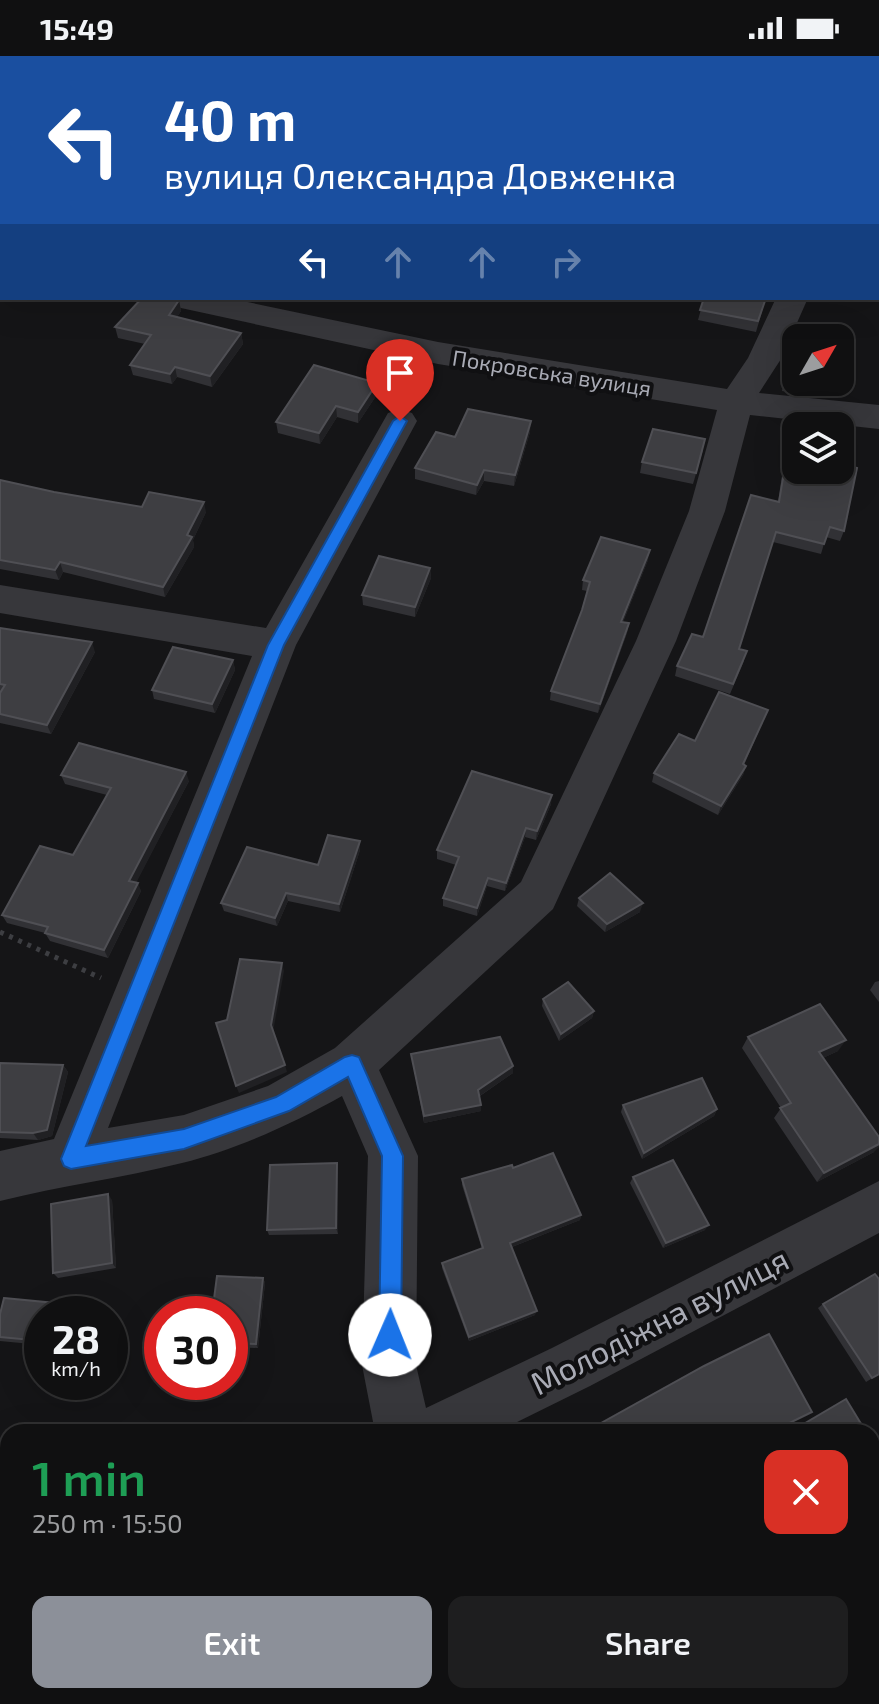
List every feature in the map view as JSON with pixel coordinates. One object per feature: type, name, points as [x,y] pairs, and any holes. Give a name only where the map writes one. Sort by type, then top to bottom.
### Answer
[{"type":"street","name":"Покровська вулиця","points":[[190,300],[438,353],[736,402],[879,417]]},
{"type":"street","points":[[0,1176],[71,1159],[184,1139],[282,1104],[352,1064],[537,895],[583,791],[656,641],[707,511],[736,402],[764,359],[791,300]]},
{"type":"street","points":[[71,1159],[276,645],[400,421]]},
{"type":"street","points":[[0,599],[276,645]]},
{"type":"street","points":[[352,1064],[393,1156],[389,1365],[401,1424]]},
{"type":"street","name":"Молодіжна вулиця","points":[[453,1424],[571,1367],[879,1206]]},
{"type":"path","points":[[0,932],[135,993]]},
{"type":"building","points":[[140,300],[179,300],[169,315],[241,333],[210,376],[175,367],[170,374],[130,365],[151,335],[115,327]]},
{"type":"building","points":[[703,300],[765,300],[758,321],[700,310]]},
{"type":"building","points":[[314,365],[377,383],[358,412],[336,406],[319,433],[276,422]]},
{"type":"building","points":[[468,409],[531,421],[515,475],[484,470],[477,485],[415,468],[436,432],[455,437]]},
{"type":"building","points":[[653,429],[705,439],[696,473],[642,462]]},
{"type":"building","points":[[0,480],[142,507],[149,492],[204,502],[187,535],[192,537],[163,587],[60,562],[55,570],[0,560]]},
{"type":"building","points":[[782,484],[854,484],[844,531],[830,527],[824,544],[776,532],[739,649],[747,651],[733,684],[677,666],[692,634],[703,637],[751,495],[779,502]]},
{"type":"building","points":[[601,537],[650,550],[621,622],[629,623],[600,704],[551,691],[582,610],[590,582],[583,580]]},
{"type":"building","points":[[379,556],[430,568],[415,607],[362,595]]},
{"type":"building","points":[[0,628],[92,642],[47,725],[0,714],[0,693],[5,685],[0,684]]},
{"type":"building","points":[[173,647],[233,660],[212,704],[152,690]]},
{"type":"building","points":[[719,692],[768,710],[743,764],[746,766],[721,806],[654,773],[679,734],[695,741]]},
{"type":"building","points":[[79,743],[186,772],[129,881],[138,883],[104,950],[45,933],[48,927],[2,915],[40,846],[73,855],[111,788],[61,775]]},
{"type":"building","points":[[472,771],[552,795],[537,831],[526,828],[506,883],[488,878],[477,908],[443,898],[459,857],[437,850]]},
{"type":"building","points":[[328,835],[360,841],[339,904],[286,893],[275,918],[221,903],[247,847],[318,865]]},
{"type":"building","points":[[610,873],[643,903],[607,924],[579,898]]},
{"type":"building","points":[[240,959],[282,963],[271,1025],[285,1065],[236,1086],[216,1023],[227,1020]]},
{"type":"building","points":[[568,982],[594,1011],[561,1034],[543,999]]},
{"type":"building","points":[[820,1004],[846,1040],[819,1052],[879,1137],[879,1144],[824,1173],[780,1108],[791,1103],[748,1037]]},
{"type":"building","points":[[500,1037],[513,1066],[478,1090],[481,1105],[424,1116],[411,1054]]},
{"type":"building","points":[[0,1063],[63,1065],[47,1130],[33,1133],[0,1132]]},
{"type":"building","points":[[702,1078],[717,1109],[644,1153],[623,1105]]},
{"type":"building","points":[[553,1153],[581,1215],[510,1243],[537,1311],[469,1337],[442,1263],[483,1248],[462,1179],[512,1165],[513,1168]]},
{"type":"building","points":[[673,1160],[709,1225],[666,1243],[633,1177]]},
{"type":"building","points":[[337,1163],[336,1228],[267,1230],[270,1165]]},
{"type":"building","points":[[108,1194],[112,1263],[53,1273],[51,1204]]},
{"type":"building","points":[[875,1274],[879,1279],[879,1374],[872,1378],[823,1304]]},
{"type":"building","points":[[217,1276],[263,1278],[256,1344],[248,1344],[248,1296],[214,1296]]},
{"type":"building","points":[[4,1298],[24,1300],[24,1339],[0,1337]]},
{"type":"building","points":[[769,1334],[812,1412],[787,1424],[599,1424]]},
{"type":"building","points":[[846,1399],[861,1424],[804,1424]]},
{"type":"route","points":[[390,1335],[393,1156],[352,1064],[282,1104],[184,1139],[71,1159],[151,951],[276,645],[400,421]]}]
